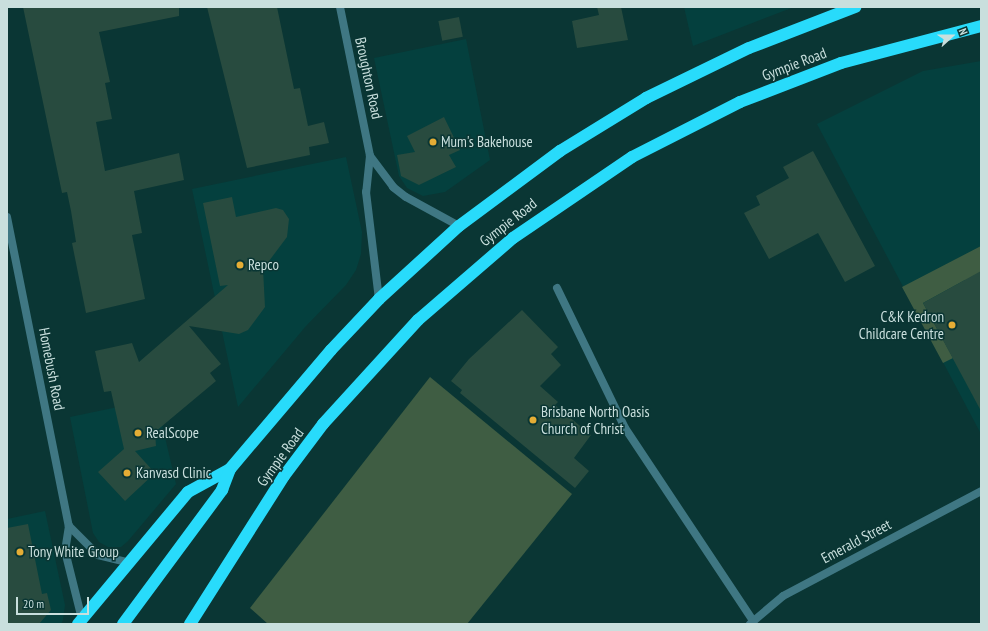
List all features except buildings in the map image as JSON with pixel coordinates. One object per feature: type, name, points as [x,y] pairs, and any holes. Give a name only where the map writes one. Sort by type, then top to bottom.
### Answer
[{"type":"highway","name":"Gympie Road","points":[[80,622],[188,492],[230,469],[321,361],[379,299],[459,226],[560,151],[646,98],[749,48],[855,7]]},
{"type":"highway","name":"Gympie Road","points":[[190,624],[284,476],[323,424],[418,320],[513,238],[632,157],[740,102],[841,63],[981,26]]},
{"type":"highway","points":[[123,624],[222,490],[230,469]]},
{"type":"street","name":"Broughton Road","points":[[340,7],[370,156],[366,192],[379,299]]},
{"type":"street","name":"Broughton Road","points":[[370,156],[393,186],[406,197],[459,226]]},
{"type":"street","name":"Homebush Road","points":[[7,217],[69,526],[65,551],[80,622]]},
{"type":"street","points":[[557,288],[625,428],[751,622]]},
{"type":"street","name":"Emerald Street","points":[[751,622],[782,596],[981,491]]},
{"type":"street","points":[[69,526],[98,554],[129,563]]},
{"type":"shaded area","points":[[684,7],[794,7],[693,46]]},
{"type":"shaded area","points":[[466,39],[490,160],[445,192],[423,196],[407,188],[399,176],[374,58]]},
{"type":"shaded area","points":[[981,61],[981,434],[817,124],[923,71]]},
{"type":"shaded area","points":[[346,157],[362,232],[361,254],[356,270],[346,285],[306,326],[238,407],[192,189]]},
{"type":"shaded area","points":[[156,399],[176,484],[128,541],[121,547],[108,547],[99,542],[93,533],[70,417]]},
{"type":"shaded area","points":[[45,511],[65,605],[63,620],[61,624],[7,624],[7,519]]},
{"type":"green space","points":[[981,246],[981,310],[965,280],[923,303],[953,358],[943,363],[902,287]]},
{"type":"green space","points":[[430,377],[572,494],[467,624],[268,624],[250,608]]},
{"type":"place","name":"Mum's Bakehouse","points":[[433,142]]},
{"type":"place","name":"Repco","points":[[240,265]]},
{"type":"place","name":"C&K Kedron Childcare Centre","points":[[952,325]]},
{"type":"place","name":"Brisbane North Oasis Church of Christ","points":[[533,420]]},
{"type":"place","name":"RealScope","points":[[138,433]]},
{"type":"place","name":"Kanvasd Clinic","points":[[127,473]]},
{"type":"place","name":"Tony White Group","points":[[20,552]]}]
